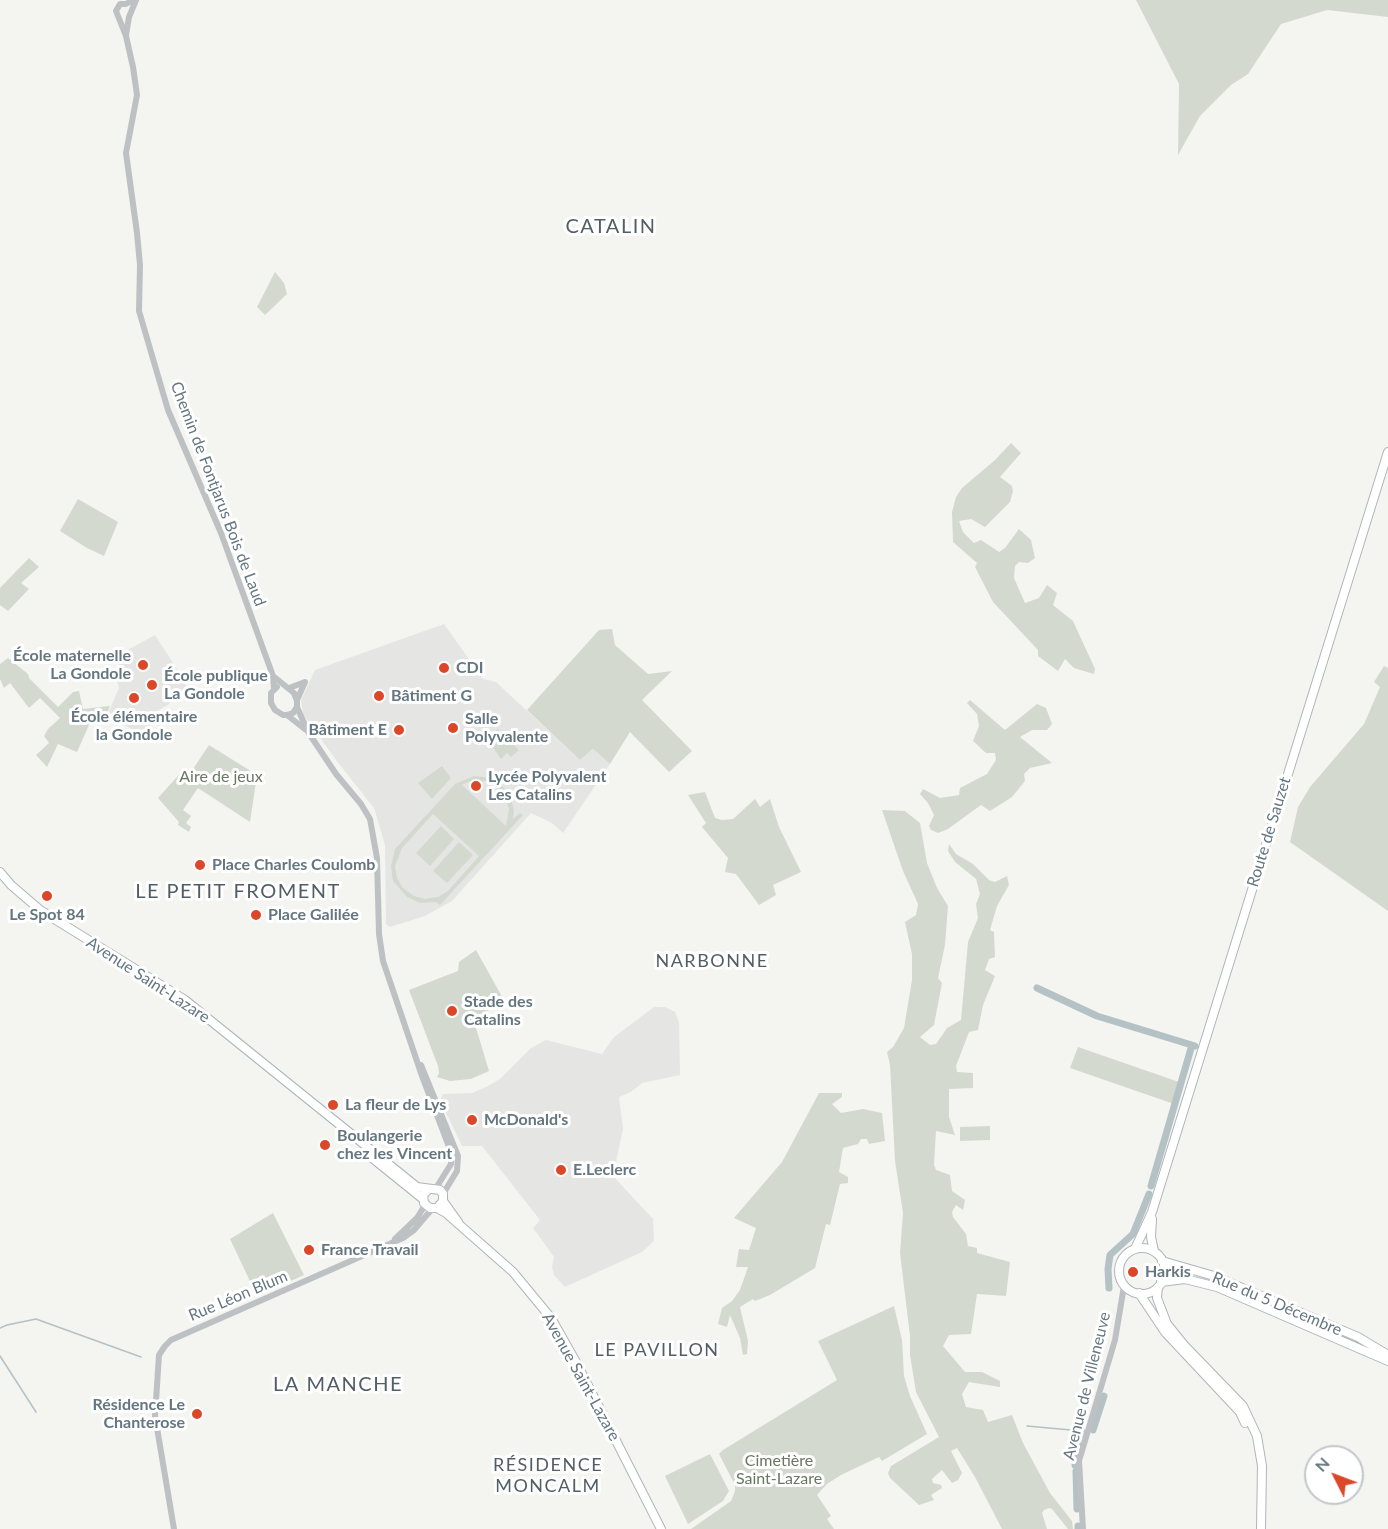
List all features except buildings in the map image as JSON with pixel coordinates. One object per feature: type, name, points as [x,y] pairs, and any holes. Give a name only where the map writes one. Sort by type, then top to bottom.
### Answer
[{"type":"main road","name":"Route de Sauzet","points":[[1135,1249],[1152,1212],[1388,452]]},
{"type":"main road","name":"Avenue Saint-Lazare","points":[[0,872],[11,885],[40,909],[185,1000],[338,1122],[401,1176],[417,1187],[437,1193],[453,1213],[459,1225]]},
{"type":"main road","name":"Avenue Saint-Lazare","points":[[323,1112],[334,1126],[429,1205],[446,1213],[513,1272],[551,1318],[576,1362],[661,1529]]},
{"type":"main road","points":[[437,1193],[429,1205],[423,1196],[437,1193]]},
{"type":"main road","name":"Route de Sauzet","points":[[1152,1212],[1151,1237],[1154,1251]]},
{"type":"main road","points":[[1160,1284],[1153,1291],[1139,1293],[1124,1286],[1119,1272],[1120,1264],[1128,1252],[1135,1249],[1148,1249],[1154,1251],[1162,1261],[1164,1275],[1157,1298],[1167,1324],[1242,1406],[1257,1436],[1262,1466],[1261,1529]]},
{"type":"main road","name":"Rue du 5 Décembre","points":[[1162,1261],[1214,1276],[1358,1337],[1388,1355]]},
{"type":"main road","name":"Rue du 5 Décembre","points":[[1160,1284],[1185,1279],[1217,1287],[1388,1361]]},
{"type":"main road","points":[[1139,1293],[1178,1348],[1239,1412],[1253,1437],[1262,1466]]},
{"type":"street","points":[[126,4],[130,14],[123,19],[116,14],[116,8],[120,4],[135,0]]},
{"type":"street","name":"Chemin de Fontjarus Bois de Laud","points":[[126,36],[135,0]]},
{"type":"street","name":"Chemin de Fontjarus Bois de Laud","points":[[119,17],[133,67],[136,95],[126,153],[140,265],[139,311],[168,410],[221,533],[273,676]]},
{"type":"street","points":[[273,676],[286,687],[297,704],[308,732],[336,774],[362,804],[370,819],[377,858],[380,948],[412,1048],[451,1152],[451,1164]]},
{"type":"street","points":[[273,676],[272,705],[279,713],[287,715],[308,732]]},
{"type":"street","points":[[274,689],[306,682],[292,713],[287,715]]},
{"type":"street","points":[[412,1048],[426,1074],[458,1156],[457,1171],[437,1193]]},
{"type":"street","points":[[437,1193],[451,1164],[458,1156]]},
{"type":"street","name":"Rue Léon Blum","points":[[174,1529],[154,1416],[159,1355],[165,1346],[181,1335],[391,1244],[429,1205]]},
{"type":"street","name":"Avenue de Villeneuve","points":[[1083,1529],[1079,1461],[1115,1340],[1124,1286]]},
{"type":"shaded area","name":"Lycée Polyvalent Les Catalins","points":[[444,624],[483,679],[496,682],[580,760],[593,749],[610,764],[563,833],[552,823],[531,813],[452,901],[425,916],[390,927],[386,924],[385,845],[374,808],[303,714],[301,700],[315,670]]},
{"type":"shaded area","name":"École publique La Gondole","points":[[155,635],[186,683],[186,690],[172,698],[169,704],[156,712],[157,717],[140,738],[130,728],[107,716],[119,688],[114,669],[120,667],[116,653],[126,651]]},
{"type":"shaded area","points":[[654,1007],[665,1007],[675,1012],[679,1022],[680,1075],[642,1083],[631,1092],[619,1097],[623,1129],[613,1176],[653,1219],[654,1241],[642,1252],[565,1287],[554,1275],[552,1267],[554,1257],[533,1228],[540,1220],[482,1146],[462,1146],[440,1100],[443,1094],[472,1093],[488,1086],[500,1079],[531,1048],[546,1040],[602,1054],[614,1037]]},
{"type":"green space","points":[[1136,0],[1388,0],[1388,17],[1327,10],[1281,24],[1248,74],[1231,85],[1200,116],[1178,155],[1179,84]]},
{"type":"green space","points":[[275,272],[284,283],[287,294],[265,315],[257,307]]},
{"type":"green space","points":[[1011,443],[1021,453],[1000,477],[1012,486],[1010,502],[985,527],[971,519],[959,521],[963,532],[974,543],[981,540],[999,552],[1005,548],[1019,529],[1031,540],[1035,558],[1028,563],[1019,562],[1015,566],[1014,578],[1025,603],[1039,598],[1047,585],[1057,593],[1053,605],[1073,621],[1095,669],[1094,674],[1074,668],[1065,659],[1058,671],[1038,656],[1038,650],[993,602],[975,567],[977,563],[953,542],[952,512],[956,497],[962,488]]},
{"type":"green space","points":[[78,499],[118,522],[104,556],[60,531]]},
{"type":"green space","points":[[29,558],[39,567],[21,583],[29,589],[8,611],[0,605],[0,588]]},
{"type":"green space","points":[[612,629],[615,645],[648,674],[672,671],[642,700],[692,751],[669,772],[630,732],[610,764],[593,749],[580,760],[527,710],[599,630]]},
{"type":"green space","points":[[8,658],[28,674],[29,678],[58,707],[73,692],[79,691],[83,709],[110,706],[104,721],[93,716],[77,752],[58,744],[47,767],[36,755],[49,743],[44,736],[60,718],[40,698],[29,708],[10,683],[4,688],[0,679],[0,664]]},
{"type":"green space","points":[[1384,666],[1388,668],[1388,911],[1290,842],[1298,807],[1310,787],[1364,724],[1380,687],[1374,682]]},
{"type":"green space","points":[[970,700],[1005,730],[1037,704],[1046,708],[1052,724],[1047,730],[1032,730],[1020,737],[1052,763],[1030,768],[1024,774],[1025,781],[1012,797],[990,811],[981,805],[948,829],[938,833],[931,830],[929,826],[934,815],[920,794],[923,789],[940,798],[959,795],[960,788],[987,774],[996,760],[995,753],[986,753],[973,741],[979,726],[977,714],[967,703]]},
{"type":"green space","points":[[498,729],[519,750],[511,757],[507,753],[501,759],[486,738]]},
{"type":"green space","name":"Aire de jeux","points":[[209,745],[257,775],[250,822],[198,788],[183,810],[191,816],[186,823],[191,827],[189,832],[178,825],[179,822],[158,798],[185,768],[191,772]]},
{"type":"green space","points":[[442,766],[451,778],[432,799],[418,783]]},
{"type":"green space","points":[[474,776],[491,778],[510,795],[514,811],[513,819],[520,813],[523,815],[440,905],[436,902],[420,903],[407,897],[393,881],[391,866],[395,849],[455,784]],"holes":[[[470,781],[486,781],[504,794],[509,809],[506,826],[462,785]],[[433,814],[479,856],[448,891],[438,897],[425,899],[414,896],[403,888],[397,878],[395,866],[402,848]]]},
{"type":"green space","points":[[705,792],[715,818],[722,820],[733,819],[755,799],[760,807],[770,799],[779,827],[801,872],[773,885],[776,895],[759,905],[736,874],[725,872],[728,858],[702,827],[706,823],[688,795]]},
{"type":"green space","points":[[882,810],[905,811],[920,823],[927,863],[937,888],[948,906],[945,945],[938,978],[942,983],[934,1025],[920,1037],[930,1045],[936,1044],[947,1028],[961,1020],[968,942],[978,918],[976,904],[980,894],[976,879],[955,862],[948,851],[949,844],[956,854],[973,864],[989,880],[995,882],[1007,876],[1009,885],[997,906],[990,930],[994,932],[995,957],[989,959],[985,970],[995,976],[983,1005],[978,1030],[969,1032],[956,1066],[957,1072],[973,1073],[973,1088],[949,1089],[949,1117],[955,1135],[936,1131],[934,1165],[936,1170],[950,1175],[952,1191],[965,1200],[963,1210],[956,1205],[952,1212],[953,1217],[966,1234],[968,1246],[977,1248],[977,1253],[1010,1262],[1006,1296],[977,1294],[971,1334],[949,1335],[943,1346],[965,1372],[982,1372],[1000,1381],[1000,1387],[969,1382],[962,1394],[966,1407],[983,1410],[988,1422],[1012,1415],[1023,1443],[1050,1493],[1072,1521],[1073,1529],[1068,1529],[1049,1508],[1042,1513],[1047,1529],[1002,1529],[957,1448],[951,1451],[962,1473],[958,1480],[952,1483],[942,1470],[932,1479],[933,1483],[941,1485],[942,1488],[931,1495],[934,1500],[919,1505],[890,1478],[888,1473],[891,1466],[939,1437],[916,1392],[910,1355],[910,1336],[900,1253],[903,1213],[895,1161],[890,1065],[887,1052],[893,1047],[904,1028],[912,980],[912,954],[905,922],[916,915],[918,904],[903,871]]},
{"type":"green space","points":[[441,826],[454,839],[430,866],[416,853]]},
{"type":"green space","points":[[459,842],[473,855],[447,883],[433,871]]},
{"type":"green space","name":"Stade des Catalins","points":[[476,950],[505,1002],[473,1018],[489,1071],[471,1079],[450,1081],[437,1077],[438,1066],[409,990],[458,971],[459,962]]},
{"type":"green space","points":[[1078,1047],[1179,1082],[1174,1104],[1070,1068]]},
{"type":"green space","points":[[819,1093],[842,1093],[842,1097],[832,1104],[841,1113],[863,1109],[882,1113],[885,1141],[869,1144],[867,1139],[861,1139],[858,1144],[843,1148],[839,1172],[848,1177],[848,1183],[840,1184],[830,1225],[826,1224],[815,1268],[770,1295],[755,1301],[753,1299],[740,1307],[748,1341],[747,1354],[743,1355],[740,1338],[730,1315],[727,1327],[718,1324],[722,1308],[732,1301],[740,1290],[748,1267],[736,1267],[739,1249],[749,1250],[756,1228],[734,1218],[782,1162]]},
{"type":"green space","points":[[990,1126],[990,1140],[960,1141],[960,1127]]},
{"type":"green space","points":[[273,1213],[304,1275],[257,1296],[230,1239]]},
{"type":"green space","name":"Cimetière Saint-Lazare","points":[[894,1306],[902,1340],[904,1376],[927,1434],[882,1461],[879,1457],[827,1484],[817,1495],[831,1516],[827,1519],[834,1529],[691,1529],[731,1501],[735,1491],[735,1485],[719,1454],[837,1380],[818,1341]]},
{"type":"green space","points":[[710,1454],[729,1491],[723,1501],[688,1524],[665,1476]]},
{"type":"waterway","points":[[1037,988],[1097,1016],[1195,1046]]},
{"type":"waterway","points":[[1151,1186],[1192,1045]]},
{"type":"waterway","points":[[1109,1288],[1110,1255],[1133,1234],[1149,1194]]},
{"type":"waterway","points":[[0,1328],[36,1319],[141,1357]]},
{"type":"waterway","points":[[0,1356],[36,1412]]},
{"type":"waterway","points":[[1093,1430],[1104,1396]]},
{"type":"waterway","points":[[1027,1426],[1082,1431],[1087,1414]]},
{"type":"waterway","points":[[1079,1444],[1082,1431]]},
{"type":"waterway","points":[[1076,1456],[1078,1450]]},
{"type":"waterway","points":[[1075,1465],[1076,1461]]},
{"type":"waterway","points":[[1076,1471],[1077,1509]]},
{"type":"place","name":"École maternelle La Gondole","points":[[143,665]]},
{"type":"place","name":"CDI","points":[[444,668]]},
{"type":"place","name":"École publique La Gondole","points":[[152,685]]},
{"type":"place","name":"Bâtiment G","points":[[379,696]]},
{"type":"place","name":"École élémentaire la Gondole","points":[[134,698]]},
{"type":"place","name":"Salle Polyvalente","points":[[453,728]]},
{"type":"place","name":"Bâtiment E","points":[[399,730]]},
{"type":"place","name":"Lycée Polyvalent Les Catalins","points":[[476,786]]},
{"type":"place","name":"Place Charles Coulomb","points":[[200,865]]},
{"type":"place","name":"Le Spot 84","points":[[47,896]]},
{"type":"place","name":"Place Galilée","points":[[256,915]]},
{"type":"place","name":"Stade des Catalins","points":[[452,1011]]},
{"type":"place","name":"La fleur de Lys","points":[[333,1105]]},
{"type":"place","name":"McDonald's","points":[[472,1120]]},
{"type":"place","name":"Boulangerie chez les Vincent","points":[[325,1145]]},
{"type":"place","name":"E.Leclerc","points":[[561,1170]]},
{"type":"place","name":"France Travail","points":[[309,1250]]},
{"type":"place","name":"Harkis","points":[[1133,1272]]},
{"type":"place","name":"Résidence Le Chanterose","points":[[197,1414]]},
{"type":"district","name":"CATALIN","points":[[611,227]]},
{"type":"district","name":"LE PETIT FROMENT","points":[[238,892]]},
{"type":"district","name":"NARBONNE","points":[[712,961]]},
{"type":"district","name":"LE PAVILLON","points":[[657,1350]]},
{"type":"district","name":"LA MANCHE","points":[[338,1385]]},
{"type":"district","name":"RÉSIDENCE MONCALM","points":[[548,1475]]}]
